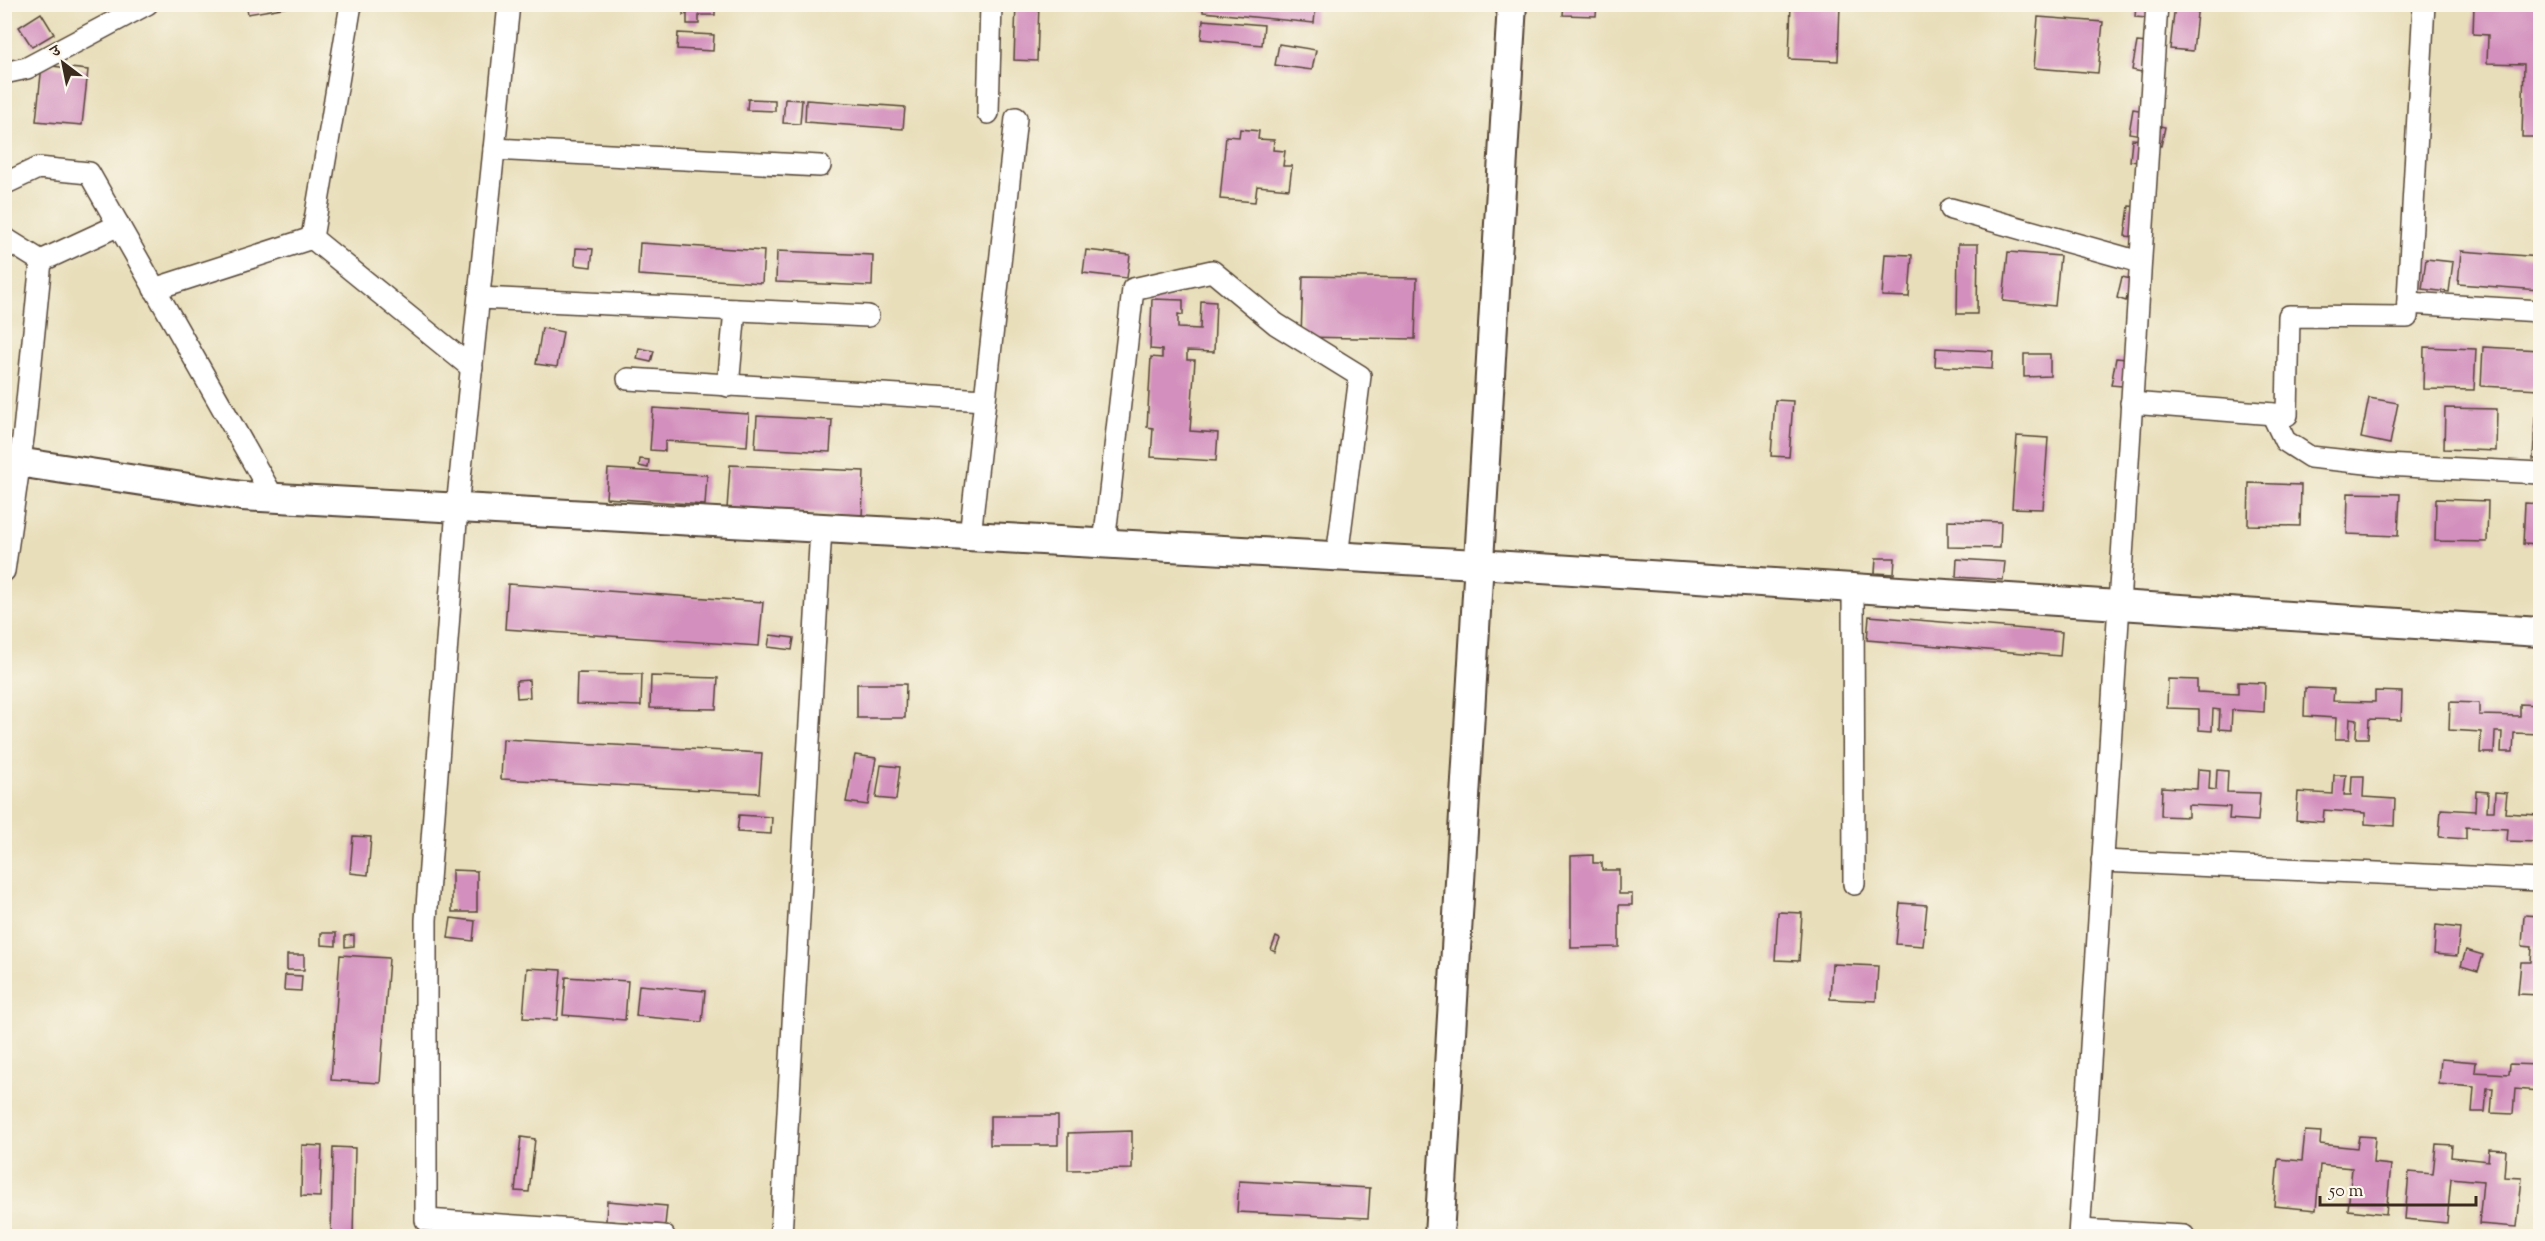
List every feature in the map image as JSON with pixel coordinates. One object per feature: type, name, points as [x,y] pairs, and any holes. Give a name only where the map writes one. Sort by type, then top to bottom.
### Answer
[{"type":"street","points":[[4,73],[27,68],[147,4]]},
{"type":"street","points":[[312,238],[351,4]]},
{"type":"street","points":[[509,4],[457,508],[426,920],[426,1220],[664,1236]]},
{"type":"street","points":[[988,113],[991,4]]},
{"type":"street","points":[[1439,1236],[1477,564],[1512,4]]},
{"type":"street","points":[[2157,4],[2080,1233],[2184,1236]]},
{"type":"street","points":[[2131,403],[2288,415],[2289,316],[2407,317],[2424,4]]},
{"type":"street","points":[[970,536],[1016,117]]},
{"type":"street","points":[[494,149],[820,166]]},
{"type":"street","points":[[4,184],[38,168],[89,173],[273,497]]},
{"type":"street","points":[[1951,209],[2140,262]]},
{"type":"street","points":[[41,261],[119,225]]},
{"type":"street","points":[[4,238],[41,261]]},
{"type":"street","points":[[154,289],[312,238]]},
{"type":"street","points":[[312,238],[472,368]]},
{"type":"street","points":[[4,571],[12,461],[41,261]]},
{"type":"street","points":[[1104,544],[1133,289],[1212,271],[1276,324],[1360,376],[1337,557]]},
{"type":"street","points":[[479,298],[868,316]]},
{"type":"street","points":[[2408,303],[2541,311]]},
{"type":"street","points":[[728,386],[735,310]]},
{"type":"street","points":[[628,379],[985,400]]},
{"type":"street","points":[[2272,414],[2285,441],[2310,457],[2385,465],[2541,472]]},
{"type":"street","points":[[12,461],[242,496],[1477,564],[2541,632]]},
{"type":"street","points":[[781,1236],[821,528]]},
{"type":"street","points":[[1853,588],[1854,884]]},
{"type":"street","points":[[2102,861],[2541,880]]},
{"type":"building","points":[[246,4],[293,4],[293,6],[248,14]]},
{"type":"building","points":[[683,4],[715,4],[715,15],[699,15],[699,24],[687,24],[687,14],[683,15]]},
{"type":"building","points":[[1016,4],[1039,4],[1037,61],[1014,60]]},
{"type":"building","points":[[1203,4],[1316,4],[1314,23],[1203,12]]},
{"type":"building","points":[[1564,4],[1597,4],[1596,16],[1563,15]]},
{"type":"building","points":[[1791,4],[1840,4],[1838,61],[1789,59]]},
{"type":"building","points":[[2175,4],[2198,4],[2193,51],[2170,49]]},
{"type":"building","points":[[2474,4],[2540,4],[2540,137],[2522,137],[2524,64],[2487,63],[2488,35],[2473,34]]},
{"type":"building","points":[[2136,5],[2148,5],[2147,18],[2135,17]]},
{"type":"building","points":[[41,13],[54,34],[32,47],[19,27]]},
{"type":"building","points":[[2038,17],[2103,22],[2098,73],[2034,68]]},
{"type":"building","points":[[1203,20],[1264,25],[1262,45],[1201,39]]},
{"type":"building","points":[[678,33],[714,35],[713,51],[677,49]]},
{"type":"building","points":[[2137,42],[2147,43],[2142,72],[2132,70]]},
{"type":"building","points":[[1279,44],[1316,50],[1312,70],[1275,65]]},
{"type":"building","points":[[42,65],[88,70],[82,125],[36,121]]},
{"type":"building","points":[[748,99],[775,100],[775,111],[747,110]]},
{"type":"building","points":[[785,99],[802,100],[800,124],[783,123]]},
{"type":"building","points":[[806,100],[905,107],[903,129],[805,122]]},
{"type":"building","points":[[2133,109],[2145,111],[2141,135],[2129,133]]},
{"type":"building","points":[[2155,125],[2165,127],[2161,146],[2152,145]]},
{"type":"building","points":[[1240,129],[1259,131],[1258,139],[1274,140],[1273,150],[1285,151],[1283,166],[1292,166],[1289,189],[1257,186],[1255,202],[1220,199],[1226,136],[1239,137]]},
{"type":"building","points":[[2132,139],[2142,140],[2139,162],[2130,161]]},
{"type":"building","points":[[2129,206],[2138,207],[2134,237],[2125,236]]},
{"type":"building","points":[[640,243],[764,251],[762,283],[638,275]]},
{"type":"building","points":[[1958,244],[1978,244],[1977,314],[1957,314]]},
{"type":"building","points":[[576,248],[593,249],[591,267],[575,265]]},
{"type":"building","points":[[1086,250],[1130,255],[1127,278],[1083,273]]},
{"type":"building","points":[[777,251],[873,255],[872,286],[776,282]]},
{"type":"building","points":[[2461,251],[2540,257],[2540,290],[2458,284]]},
{"type":"building","points":[[2008,252],[2060,256],[2055,306],[2003,301]]},
{"type":"building","points":[[1885,254],[1912,255],[1909,297],[1882,296]]},
{"type":"building","points":[[2426,259],[2453,262],[2449,292],[2422,289]]},
{"type":"building","points":[[1303,276],[1417,278],[1415,339],[1301,337]]},
{"type":"building","points":[[2122,277],[2131,279],[2126,301],[2117,298]]},
{"type":"building","points":[[1152,299],[1183,300],[1183,315],[1178,314],[1178,328],[1200,329],[1201,301],[1216,302],[1214,352],[1187,351],[1187,360],[1195,360],[1190,431],[1218,433],[1216,461],[1151,457],[1153,428],[1147,427],[1151,357],[1162,358],[1162,350],[1150,349]]},
{"type":"building","points":[[542,328],[563,332],[557,367],[536,364]]},
{"type":"building","points":[[2424,347],[2476,349],[2474,390],[2423,389]]},
{"type":"building","points":[[2483,347],[2540,350],[2540,389],[2481,386]]},
{"type":"building","points":[[639,348],[654,351],[651,362],[637,359]]},
{"type":"building","points":[[1936,348],[1993,351],[1992,369],[1935,366]]},
{"type":"building","points":[[2024,354],[2050,354],[2050,376],[2024,377]]},
{"type":"building","points":[[2116,358],[2127,359],[2122,386],[2111,385]]},
{"type":"building","points":[[2369,398],[2398,403],[2390,444],[2361,438]]},
{"type":"building","points":[[1775,400],[1793,401],[1789,457],[1771,456]]},
{"type":"building","points":[[653,408],[749,414],[747,446],[665,441],[665,451],[650,450]]},
{"type":"building","points":[[2445,408],[2497,409],[2496,451],[2444,449]]},
{"type":"building","points":[[757,416],[832,420],[830,452],[755,448]]},
{"type":"building","points":[[2535,417],[2540,418],[2540,459],[2533,459]]},
{"type":"building","points":[[2017,436],[2048,438],[2043,509],[2012,508]]},
{"type":"building","points":[[640,459],[649,460],[648,468],[639,466]]},
{"type":"building","points":[[730,465],[864,471],[862,516],[727,509]]},
{"type":"building","points":[[608,469],[707,475],[705,505],[606,498]]},
{"type":"building","points":[[2249,483],[2301,485],[2300,526],[2248,525]]},
{"type":"building","points":[[2348,493],[2400,494],[2398,536],[2347,534]]},
{"type":"building","points":[[2436,499],[2488,501],[2487,542],[2435,541]]},
{"type":"building","points":[[2525,503],[2540,504],[2540,545],[2523,544]]},
{"type":"building","points":[[1948,520],[2001,522],[2000,548],[1948,547]]},
{"type":"building","points":[[1876,558],[1895,558],[1894,574],[1875,573]]},
{"type":"building","points":[[1957,559],[2005,562],[2003,580],[1956,577]]},
{"type":"building","points":[[508,584],[763,602],[759,646],[505,629]]},
{"type":"building","points":[[1869,616],[2062,632],[2060,656],[1867,640]]},
{"type":"building","points":[[770,635],[794,638],[792,650],[768,647]]},
{"type":"building","points":[[577,673],[642,674],[641,706],[576,704]]},
{"type":"building","points":[[651,676],[718,678],[716,709],[650,708]]},
{"type":"building","points":[[2168,679],[2197,680],[2197,692],[2238,694],[2238,682],[2265,683],[2264,712],[2232,710],[2231,730],[2219,729],[2220,710],[2213,709],[2212,731],[2199,730],[2199,709],[2167,708]]},
{"type":"building","points":[[529,680],[530,697],[517,698],[516,681]]},
{"type":"building","points":[[857,684],[906,684],[905,718],[857,718]]},
{"type":"building","points":[[2305,688],[2334,689],[2333,701],[2375,702],[2375,691],[2402,692],[2401,720],[2369,719],[2368,738],[2356,738],[2357,719],[2350,718],[2349,739],[2335,739],[2336,718],[2304,716]]},
{"type":"building","points":[[2450,702],[2479,703],[2479,715],[2520,716],[2520,704],[2540,705],[2540,734],[2514,733],[2513,752],[2501,752],[2502,732],[2495,732],[2494,753],[2480,753],[2481,732],[2449,730]]},
{"type":"building","points":[[503,739],[762,753],[759,793],[501,779]]},
{"type":"building","points":[[855,755],[876,758],[868,805],[846,802]]},
{"type":"building","points":[[881,765],[900,767],[896,800],[876,798]]},
{"type":"building","points":[[2198,769],[2210,770],[2209,789],[2216,790],[2217,770],[2228,771],[2227,792],[2260,793],[2258,821],[2229,819],[2230,807],[2188,805],[2188,817],[2161,816],[2162,787],[2197,789]]},
{"type":"building","points":[[2334,775],[2346,775],[2344,795],[2351,795],[2352,776],[2364,776],[2363,797],[2395,799],[2394,826],[2365,824],[2365,813],[2324,810],[2323,822],[2296,820],[2298,792],[2333,794]]},
{"type":"building","points":[[2476,791],[2488,792],[2487,811],[2494,811],[2495,792],[2507,793],[2505,813],[2538,815],[2537,842],[2507,841],[2508,829],[2466,827],[2466,839],[2439,837],[2441,809],[2475,811]]},
{"type":"building","points":[[739,815],[772,817],[771,834],[737,832]]},
{"type":"building","points":[[353,836],[371,837],[368,875],[350,873]]},
{"type":"building","points":[[1593,855],[1593,863],[1602,863],[1602,870],[1619,870],[1619,894],[1632,894],[1632,905],[1619,905],[1619,947],[1571,948],[1571,856]]},
{"type":"building","points":[[452,870],[477,871],[477,912],[452,912]]},
{"type":"building","points":[[1900,903],[1927,905],[1923,946],[1896,944]]},
{"type":"building","points":[[1778,912],[1802,913],[1799,961],[1775,960]]},
{"type":"building","points":[[2524,915],[2540,916],[2540,995],[2518,994],[2521,962],[2531,962],[2532,947],[2522,946]]},
{"type":"building","points":[[451,918],[475,921],[473,941],[448,938]]},
{"type":"building","points":[[2436,925],[2460,928],[2457,956],[2434,954]]},
{"type":"building","points":[[321,933],[336,933],[336,946],[321,945]]},
{"type":"building","points":[[354,935],[354,946],[345,947],[345,936]]},
{"type":"building","points":[[1276,937],[1280,939],[1275,952],[1271,950]]},
{"type":"building","points":[[2466,950],[2483,955],[2478,971],[2461,966]]},
{"type":"building","points":[[287,955],[304,955],[304,970],[287,970]]},
{"type":"building","points":[[340,955],[389,958],[380,1083],[331,1080]]},
{"type":"building","points":[[1832,964],[1878,966],[1876,1001],[1830,999]]},
{"type":"building","points":[[527,968],[561,970],[557,1020],[523,1018]]},
{"type":"building","points":[[285,975],[302,976],[301,991],[284,990]]},
{"type":"building","points":[[566,977],[628,981],[625,1020],[563,1015]]},
{"type":"building","points":[[639,985],[705,991],[702,1022],[636,1016]]},
{"type":"building","points":[[2441,1059],[2476,1062],[2475,1072],[2509,1074],[2510,1064],[2540,1065],[2539,1091],[2515,1089],[2513,1114],[2491,1113],[2493,1088],[2487,1088],[2485,1112],[2472,1112],[2474,1087],[2439,1084]]},
{"type":"building","points":[[990,1116],[1058,1116],[1058,1145],[990,1145]]},
{"type":"building","points":[[1132,1131],[1132,1169],[1068,1170],[1068,1133]]},
{"type":"building","points":[[2305,1131],[2321,1132],[2320,1144],[2357,1148],[2359,1136],[2375,1137],[2373,1163],[2391,1165],[2386,1214],[2348,1210],[2352,1168],[2320,1165],[2316,1210],[2274,1206],[2278,1159],[2302,1161]]},
{"type":"building","points":[[521,1137],[535,1139],[529,1192],[515,1191]]},
{"type":"building","points":[[2436,1144],[2452,1145],[2451,1157],[2488,1161],[2489,1149],[2506,1150],[2504,1177],[2522,1178],[2517,1227],[2479,1224],[2483,1181],[2451,1178],[2447,1223],[2405,1219],[2409,1172],[2433,1174]]},
{"type":"building","points":[[302,1145],[322,1146],[320,1197],[301,1196]]},
{"type":"building","points":[[333,1147],[355,1148],[353,1236],[331,1236]]},
{"type":"building","points":[[1239,1181],[1370,1188],[1368,1218],[1237,1212]]},
{"type":"building","points":[[607,1201],[667,1206],[665,1225],[606,1221]]}]
